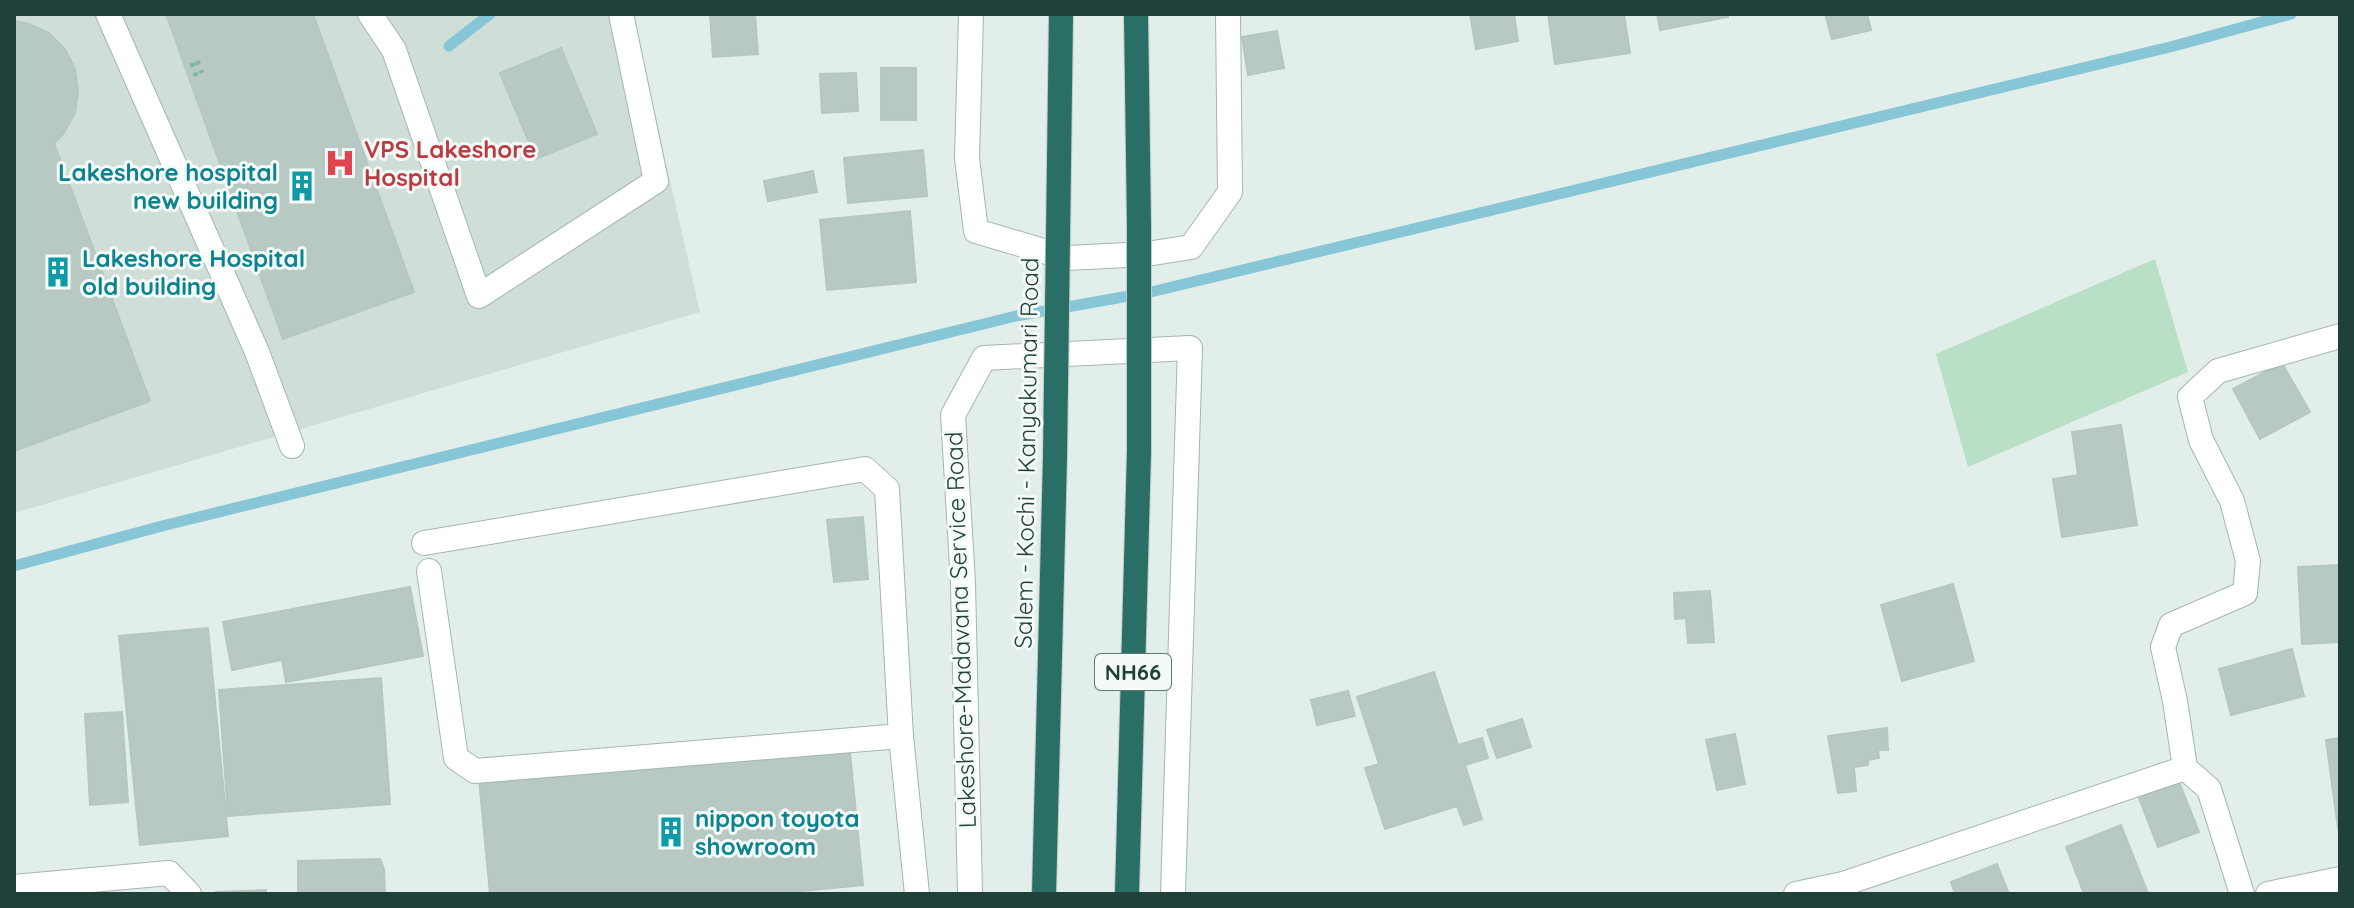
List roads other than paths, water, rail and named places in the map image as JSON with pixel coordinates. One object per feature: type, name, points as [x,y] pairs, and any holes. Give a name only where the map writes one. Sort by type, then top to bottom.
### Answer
[{"type":"highway","name":"Salem - Kochi - Kanyakumari Road","points":[[1044,894],[1055,457],[1061,14]]},
{"type":"highway","name":"NH66","points":[[1127,894],[1139,451],[1136,14]]},
{"type":"street","points":[[108,14],[257,352],[292,446]]},
{"type":"street","points":[[370,14],[394,50],[479,296],[656,181],[621,14]]},
{"type":"street","points":[[971,14],[967,158],[976,231],[1067,258],[1147,254],[1191,247],[1230,192],[1228,14]]},
{"type":"street","points":[[2242,894],[2209,789],[2185,768],[2163,647],[2171,625],[2245,593],[2248,561],[2232,501],[2201,440],[2190,397],[2218,371],[2340,336]]},
{"type":"street","name":"Lakeshore-Madavana Service Road","points":[[970,894],[963,583],[953,415],[984,358],[1190,348],[1173,894]]},
{"type":"street","points":[[424,543],[865,469],[887,489],[901,736],[917,894]]},
{"type":"street","points":[[429,571],[456,758],[475,771],[901,736]]},
{"type":"street","points":[[1796,894],[1846,889],[2185,768]]},
{"type":"street","points":[[14,887],[169,873],[189,894]]},
{"type":"street","points":[[2268,894],[2340,879]]},
{"type":"waterway","points":[[449,46],[490,14]]},
{"type":"waterway","points":[[14,566],[162,526],[1016,316],[1151,292],[2174,46],[2291,14]]},
{"type":"place","name":"VPS Lakeshore Hospital","points":[[340,163]]},
{"type":"place","name":"Lakeshore hospital new building","points":[[302,186]]},
{"type":"place","name":"Lakeshore Hospital old building","points":[[58,272]]},
{"type":"place","name":"nippon toyota showroom","points":[[671,832]]}]
